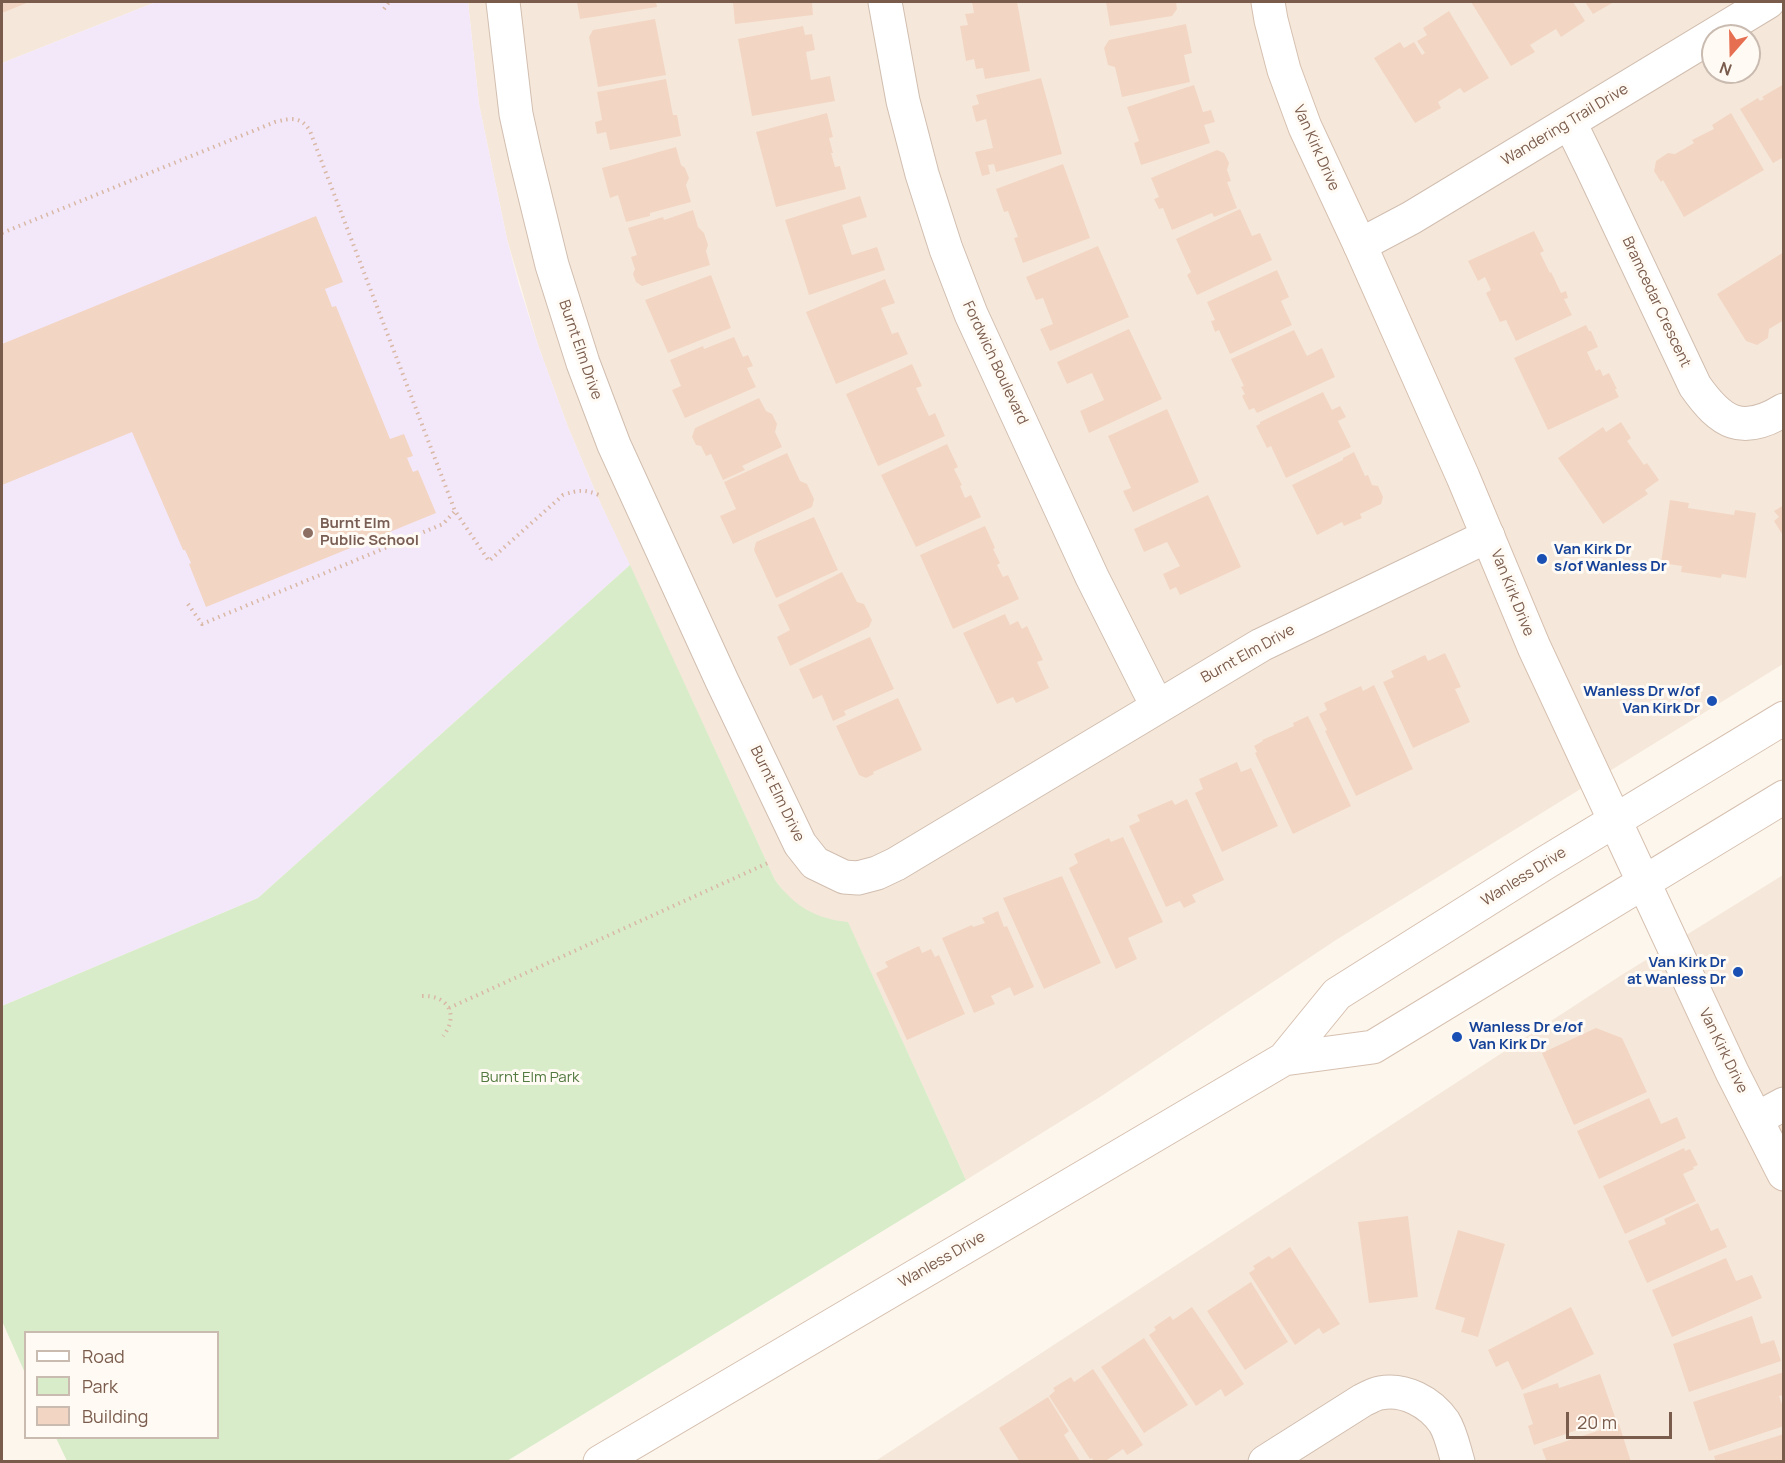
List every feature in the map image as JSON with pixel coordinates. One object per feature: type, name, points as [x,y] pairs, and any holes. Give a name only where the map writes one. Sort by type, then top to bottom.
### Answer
[{"type":"street","name":"Burnt Elm Drive","points":[[503,2],[516,114],[527,166],[552,265],[584,363],[614,445],[717,670],[800,844],[815,863],[844,877],[858,879],[896,864],[1261,645],[1488,536]]},
{"type":"street","name":"Fordwich Boulevard","points":[[885,2],[903,101],[922,174],[946,249],[971,314],[1092,577],[1157,706]]},
{"type":"street","name":"Van Kirk Drive","points":[[1268,2],[1284,70],[1305,127],[1360,245],[1488,536],[1534,647],[1732,1072],[1770,1111],[1784,1174]]},
{"type":"street","name":"Wandering Trail Drive","points":[[1360,245],[1411,219],[1767,2]]},
{"type":"street","name":"Bramcedar Crescent","points":[[1569,123],[1695,386],[1707,403],[1722,417],[1735,423],[1755,423],[1784,410]]},
{"type":"street","name":"Wanless Drive","points":[[600,1461],[1284,1059],[1337,994],[1784,718]]},
{"type":"street","name":"Wanless Drive","points":[[1284,1059],[1373,1047],[1784,797]]},
{"type":"street","points":[[1265,1461],[1363,1400],[1378,1393],[1397,1392],[1410,1395],[1434,1410],[1445,1424],[1458,1461]]},
{"type":"path","points":[[384,9],[389,2]]},
{"type":"path","points":[[2,233],[275,122],[291,118],[300,119],[306,123],[310,131],[456,511],[489,561],[564,495],[579,490],[600,495]]},
{"type":"path","points":[[188,604],[202,624],[443,524],[456,511]]},
{"type":"path","points":[[449,1008],[770,862]]},
{"type":"path","points":[[422,996],[438,997],[449,1008],[451,1023],[443,1036]]},
{"type":"shaded area","points":[[2,2],[156,2],[2,63]]},
{"type":"shaded area","name":"Burnt Elm Public School","points":[[156,2],[468,2],[479,104],[519,285],[568,427],[630,565],[258,898],[2,1006],[2,63]]},
{"type":"shaded area","points":[[468,2],[1783,2],[1783,664],[1336,940],[1100,1097],[966,1180],[848,923],[831,921],[812,914],[797,905],[775,880],[599,500],[568,427],[538,345],[507,239],[479,104]]},
{"type":"shaded area","points":[[1783,875],[1783,1461],[874,1462],[1620,976]]},
{"type":"green space","name":"Burnt Elm Park","points":[[630,565],[775,880],[790,897],[807,910],[826,918],[848,922],[966,1180],[507,1461],[67,1461],[56,1439],[219,1439],[219,1331],[24,1331],[24,1371],[2,1321],[2,1006],[258,898]]},
{"type":"building","points":[[2,2],[29,2],[2,13]]},
{"type":"building","points":[[577,2],[656,2],[657,7],[580,19]]},
{"type":"building","points":[[733,2],[812,2],[813,15],[735,24]]},
{"type":"building","points":[[972,2],[1017,2],[1030,71],[985,79],[983,68],[976,69],[974,59],[966,61],[960,26],[968,25],[965,14],[974,13]]},
{"type":"building","points":[[1106,2],[1176,2],[1177,9],[1172,16],[1110,26]]},
{"type":"building","points":[[1471,2],[1573,2],[1585,21],[1561,37],[1556,29],[1530,45],[1535,52],[1511,66]]},
{"type":"building","points":[[1585,2],[1614,2],[1593,14]]},
{"type":"building","points":[[1449,11],[1489,78],[1464,93],[1460,88],[1438,102],[1441,108],[1415,123],[1374,58],[1400,42],[1404,48],[1414,42],[1422,55],[1425,53],[1417,41],[1427,35],[1423,28]]},
{"type":"building","points":[[655,19],[666,75],[598,87],[589,37],[593,30]]},
{"type":"building","points":[[1186,24],[1192,53],[1184,55],[1190,82],[1122,97],[1115,67],[1108,65],[1104,48],[1109,40]]},
{"type":"building","points":[[803,26],[805,35],[812,34],[815,50],[806,52],[811,80],[830,76],[835,101],[752,116],[738,39]]},
{"type":"building","points":[[1041,78],[1062,154],[996,172],[994,164],[988,165],[990,174],[982,176],[975,152],[993,148],[986,119],[976,122],[972,106],[979,104],[976,95]]},
{"type":"building","points":[[666,79],[673,115],[677,115],[681,136],[610,150],[606,132],[597,134],[595,122],[602,120],[597,92]]},
{"type":"building","points":[[1784,84],[1784,157],[1773,163],[1740,109],[1758,98],[1760,101],[1764,99],[1762,97]]},
{"type":"building","points":[[1194,85],[1203,112],[1211,110],[1215,122],[1204,125],[1210,143],[1141,165],[1134,143],[1139,141],[1127,107]]},
{"type":"building","points":[[827,113],[833,137],[829,138],[833,153],[831,153],[835,167],[840,166],[846,189],[776,207],[756,132]]},
{"type":"building","points":[[1731,113],[1764,170],[1684,217],[1663,180],[1661,182],[1654,171],[1656,161],[1668,153],[1675,154],[1694,143],[1692,140],[1714,129],[1712,125]]},
{"type":"building","points":[[676,147],[681,165],[685,168],[689,178],[686,185],[691,202],[626,222],[618,195],[610,198],[602,168]]},
{"type":"building","points":[[1217,150],[1224,153],[1229,163],[1227,170],[1231,181],[1227,182],[1237,208],[1214,217],[1212,213],[1172,230],[1163,208],[1159,209],[1154,199],[1159,197],[1151,178]]},
{"type":"building","points":[[1063,164],[1090,238],[1023,263],[1014,238],[1018,237],[1008,211],[1004,212],[996,189]]},
{"type":"building","points":[[860,196],[867,217],[842,225],[852,255],[877,247],[885,270],[809,295],[785,220]]},
{"type":"building","points":[[1240,209],[1252,236],[1260,233],[1272,260],[1197,295],[1187,275],[1191,272],[1176,239]]},
{"type":"building","points":[[693,210],[698,227],[704,233],[708,245],[706,251],[710,265],[642,286],[636,282],[631,257],[637,255],[628,228],[663,217],[664,220]]},
{"type":"building","points":[[316,216],[343,282],[325,289],[332,307],[336,306],[390,439],[404,434],[413,456],[407,458],[413,472],[418,470],[436,513],[206,607],[189,564],[191,563],[183,550],[132,432],[2,485],[2,344]]},
{"type":"building","points":[[1534,231],[1544,251],[1540,253],[1550,273],[1561,293],[1566,291],[1568,298],[1564,299],[1572,315],[1516,341],[1506,320],[1500,322],[1486,293],[1491,290],[1485,277],[1478,281],[1468,261]]},
{"type":"building","points":[[1098,246],[1129,317],[1050,351],[1040,329],[1053,324],[1043,298],[1036,300],[1026,277]]},
{"type":"building","points":[[1784,252],[1784,320],[1769,329],[1768,338],[1757,345],[1746,341],[1717,294]]},
{"type":"building","points":[[1277,270],[1289,297],[1281,301],[1292,325],[1230,354],[1219,330],[1215,332],[1211,321],[1215,320],[1207,302]]},
{"type":"building","points":[[711,275],[731,328],[668,353],[645,300]]},
{"type":"building","points":[[885,279],[895,303],[881,308],[892,334],[898,332],[908,354],[836,384],[806,312]]},
{"type":"building","points":[[1586,325],[1598,347],[1587,352],[1596,371],[1600,369],[1603,376],[1609,373],[1619,397],[1548,430],[1514,358]]},
{"type":"building","points":[[1129,329],[1162,399],[1089,433],[1080,411],[1104,400],[1092,373],[1067,384],[1057,362]]},
{"type":"building","points":[[1294,330],[1307,356],[1322,348],[1335,377],[1257,413],[1254,408],[1249,410],[1242,396],[1245,394],[1241,387],[1244,386],[1231,359]]},
{"type":"building","points":[[734,337],[743,357],[748,355],[753,366],[747,368],[756,387],[685,418],[672,390],[681,386],[670,360],[703,346],[704,349]]},
{"type":"building","points":[[912,364],[922,386],[916,388],[929,416],[935,413],[945,436],[878,466],[846,394]]},
{"type":"building","points":[[1323,392],[1332,410],[1340,406],[1346,417],[1338,421],[1351,447],[1286,478],[1271,446],[1267,448],[1256,426]]},
{"type":"building","points":[[759,398],[777,424],[775,432],[782,447],[742,466],[745,470],[723,480],[711,454],[706,456],[701,446],[696,445],[692,437],[695,428]]},
{"type":"building","points":[[1167,409],[1199,482],[1133,512],[1123,491],[1131,488],[1108,436]]},
{"type":"building","points":[[1621,422],[1631,438],[1627,441],[1644,465],[1647,463],[1659,480],[1645,490],[1648,494],[1603,524],[1558,458],[1603,427],[1606,432]]},
{"type":"building","points":[[947,444],[958,467],[954,469],[962,485],[960,486],[965,498],[971,495],[981,517],[916,547],[881,475]]},
{"type":"building","points":[[1354,452],[1365,476],[1368,475],[1372,485],[1378,486],[1383,497],[1381,504],[1360,514],[1362,518],[1344,526],[1342,522],[1317,535],[1292,485],[1343,460]]},
{"type":"building","points":[[787,453],[800,481],[807,484],[814,499],[812,507],[733,544],[720,516],[736,509],[724,482]]},
{"type":"building","points":[[1208,495],[1241,567],[1180,595],[1176,587],[1170,590],[1163,574],[1180,566],[1167,542],[1144,552],[1134,529]]},
{"type":"building","points":[[1670,500],[1689,503],[1688,508],[1734,515],[1735,510],[1756,513],[1746,578],[1722,574],[1721,578],[1681,572],[1682,566],[1661,563]]},
{"type":"building","points":[[1784,505],[1784,537],[1774,521],[1779,517],[1774,511]]},
{"type":"building","points":[[814,517],[838,570],[776,598],[754,550],[756,542]]},
{"type":"building","points":[[985,526],[1000,563],[997,565],[1003,577],[1008,575],[1019,599],[953,629],[920,555]]},
{"type":"building","points":[[842,572],[857,602],[864,604],[872,620],[869,627],[790,666],[777,637],[790,630],[778,605]]},
{"type":"building","points":[[1005,614],[1010,625],[1018,621],[1022,629],[1027,626],[1043,660],[1037,662],[1049,688],[1016,703],[1013,697],[997,704],[963,633]]},
{"type":"building","points":[[870,637],[894,689],[844,711],[846,715],[833,721],[822,695],[813,699],[799,669]]},
{"type":"building","points":[[1445,653],[1461,687],[1455,689],[1470,722],[1413,748],[1383,682],[1394,677],[1391,671],[1425,655],[1428,661]]},
{"type":"building","points":[[1374,685],[1413,769],[1356,796],[1319,714],[1327,710],[1324,703],[1361,686],[1363,691]]},
{"type":"building","points":[[898,698],[922,750],[873,772],[874,774],[866,778],[859,775],[836,726]]},
{"type":"building","points":[[1308,716],[1351,806],[1293,834],[1255,753],[1257,752],[1254,746],[1294,726],[1293,723]]},
{"type":"building","points":[[1237,762],[1241,772],[1251,768],[1278,826],[1222,852],[1195,793],[1203,789],[1199,779]]},
{"type":"building","points":[[1187,799],[1224,880],[1192,895],[1196,902],[1184,908],[1180,901],[1166,907],[1129,826],[1140,821],[1137,815],[1172,800],[1175,805]]},
{"type":"building","points":[[1123,837],[1163,922],[1128,938],[1137,959],[1116,969],[1069,868],[1078,863],[1074,854],[1109,838],[1111,842]]},
{"type":"building","points":[[1062,876],[1101,963],[1044,989],[1003,898]]},
{"type":"building","points":[[998,911],[1034,987],[1014,996],[1010,987],[991,996],[995,1004],[974,1013],[942,938],[972,925],[973,927],[985,923],[982,918]]},
{"type":"building","points":[[919,946],[922,953],[931,949],[935,957],[939,955],[965,1014],[907,1040],[876,973],[888,967],[885,962]]},
{"type":"building","points":[[1596,1028],[1622,1038],[1647,1092],[1574,1125],[1542,1053]]},
{"type":"building","points":[[1649,1098],[1661,1124],[1677,1117],[1686,1138],[1599,1179],[1577,1131]]},
{"type":"building","points":[[1684,1148],[1685,1151],[1690,1149],[1698,1165],[1683,1174],[1696,1201],[1625,1234],[1603,1186]]},
{"type":"building","points":[[1698,1203],[1711,1231],[1718,1228],[1727,1247],[1647,1283],[1628,1241],[1666,1224],[1664,1219]]},
{"type":"building","points":[[1408,1216],[1418,1297],[1369,1303],[1358,1222]]},
{"type":"building","points":[[1458,1230],[1505,1244],[1478,1337],[1461,1332],[1465,1318],[1435,1309]]},
{"type":"building","points":[[1290,1247],[1340,1324],[1323,1334],[1319,1328],[1295,1345],[1249,1273],[1255,1269],[1253,1266],[1269,1256],[1272,1259]]},
{"type":"building","points":[[1726,1258],[1736,1281],[1752,1275],[1762,1298],[1672,1337],[1652,1290]]},
{"type":"building","points":[[1251,1282],[1288,1342],[1245,1370],[1207,1311]]},
{"type":"building","points":[[1192,1307],[1244,1384],[1225,1397],[1221,1389],[1196,1406],[1149,1335],[1156,1330],[1154,1327],[1170,1316],[1173,1320]]},
{"type":"building","points":[[1571,1307],[1594,1354],[1522,1390],[1508,1361],[1496,1367],[1488,1350]]},
{"type":"building","points":[[1752,1316],[1761,1344],[1774,1340],[1781,1361],[1689,1392],[1673,1344]]},
{"type":"building","points":[[1144,1338],[1188,1405],[1144,1433],[1101,1367]]},
{"type":"building","points":[[1093,1369],[1143,1445],[1127,1455],[1123,1449],[1104,1462],[1094,1462],[1092,1458],[1090,1459],[1049,1396],[1055,1391],[1053,1388],[1071,1377],[1074,1382]]},
{"type":"building","points":[[1784,1372],[1784,1395],[1779,1396],[1784,1410],[1784,1426],[1709,1451],[1693,1402]]},
{"type":"building","points":[[1600,1374],[1615,1417],[1534,1445],[1528,1426],[1533,1424],[1523,1394],[1558,1383],[1559,1388]]},
{"type":"building","points":[[1048,1397],[1069,1431],[1064,1435],[1079,1462],[1020,1462],[999,1428]]},
{"type":"building","points":[[1619,1424],[1631,1462],[1547,1462],[1542,1449]]},
{"type":"building","points":[[1784,1434],[1784,1462],[1716,1462],[1714,1456]]},
{"type":"place","name":"Burnt Elm Public School","points":[[308,533]]},
{"type":"place","name":"Van Kirk Dr s/of Wanless Dr","points":[[1542,559]]},
{"type":"place","name":"Wanless Dr w/of Van Kirk Dr","points":[[1712,701]]},
{"type":"place","name":"Van Kirk Dr at Wanless Dr","points":[[1738,972]]},
{"type":"place","name":"Wanless Dr e/of Van Kirk Dr","points":[[1457,1037]]}]
